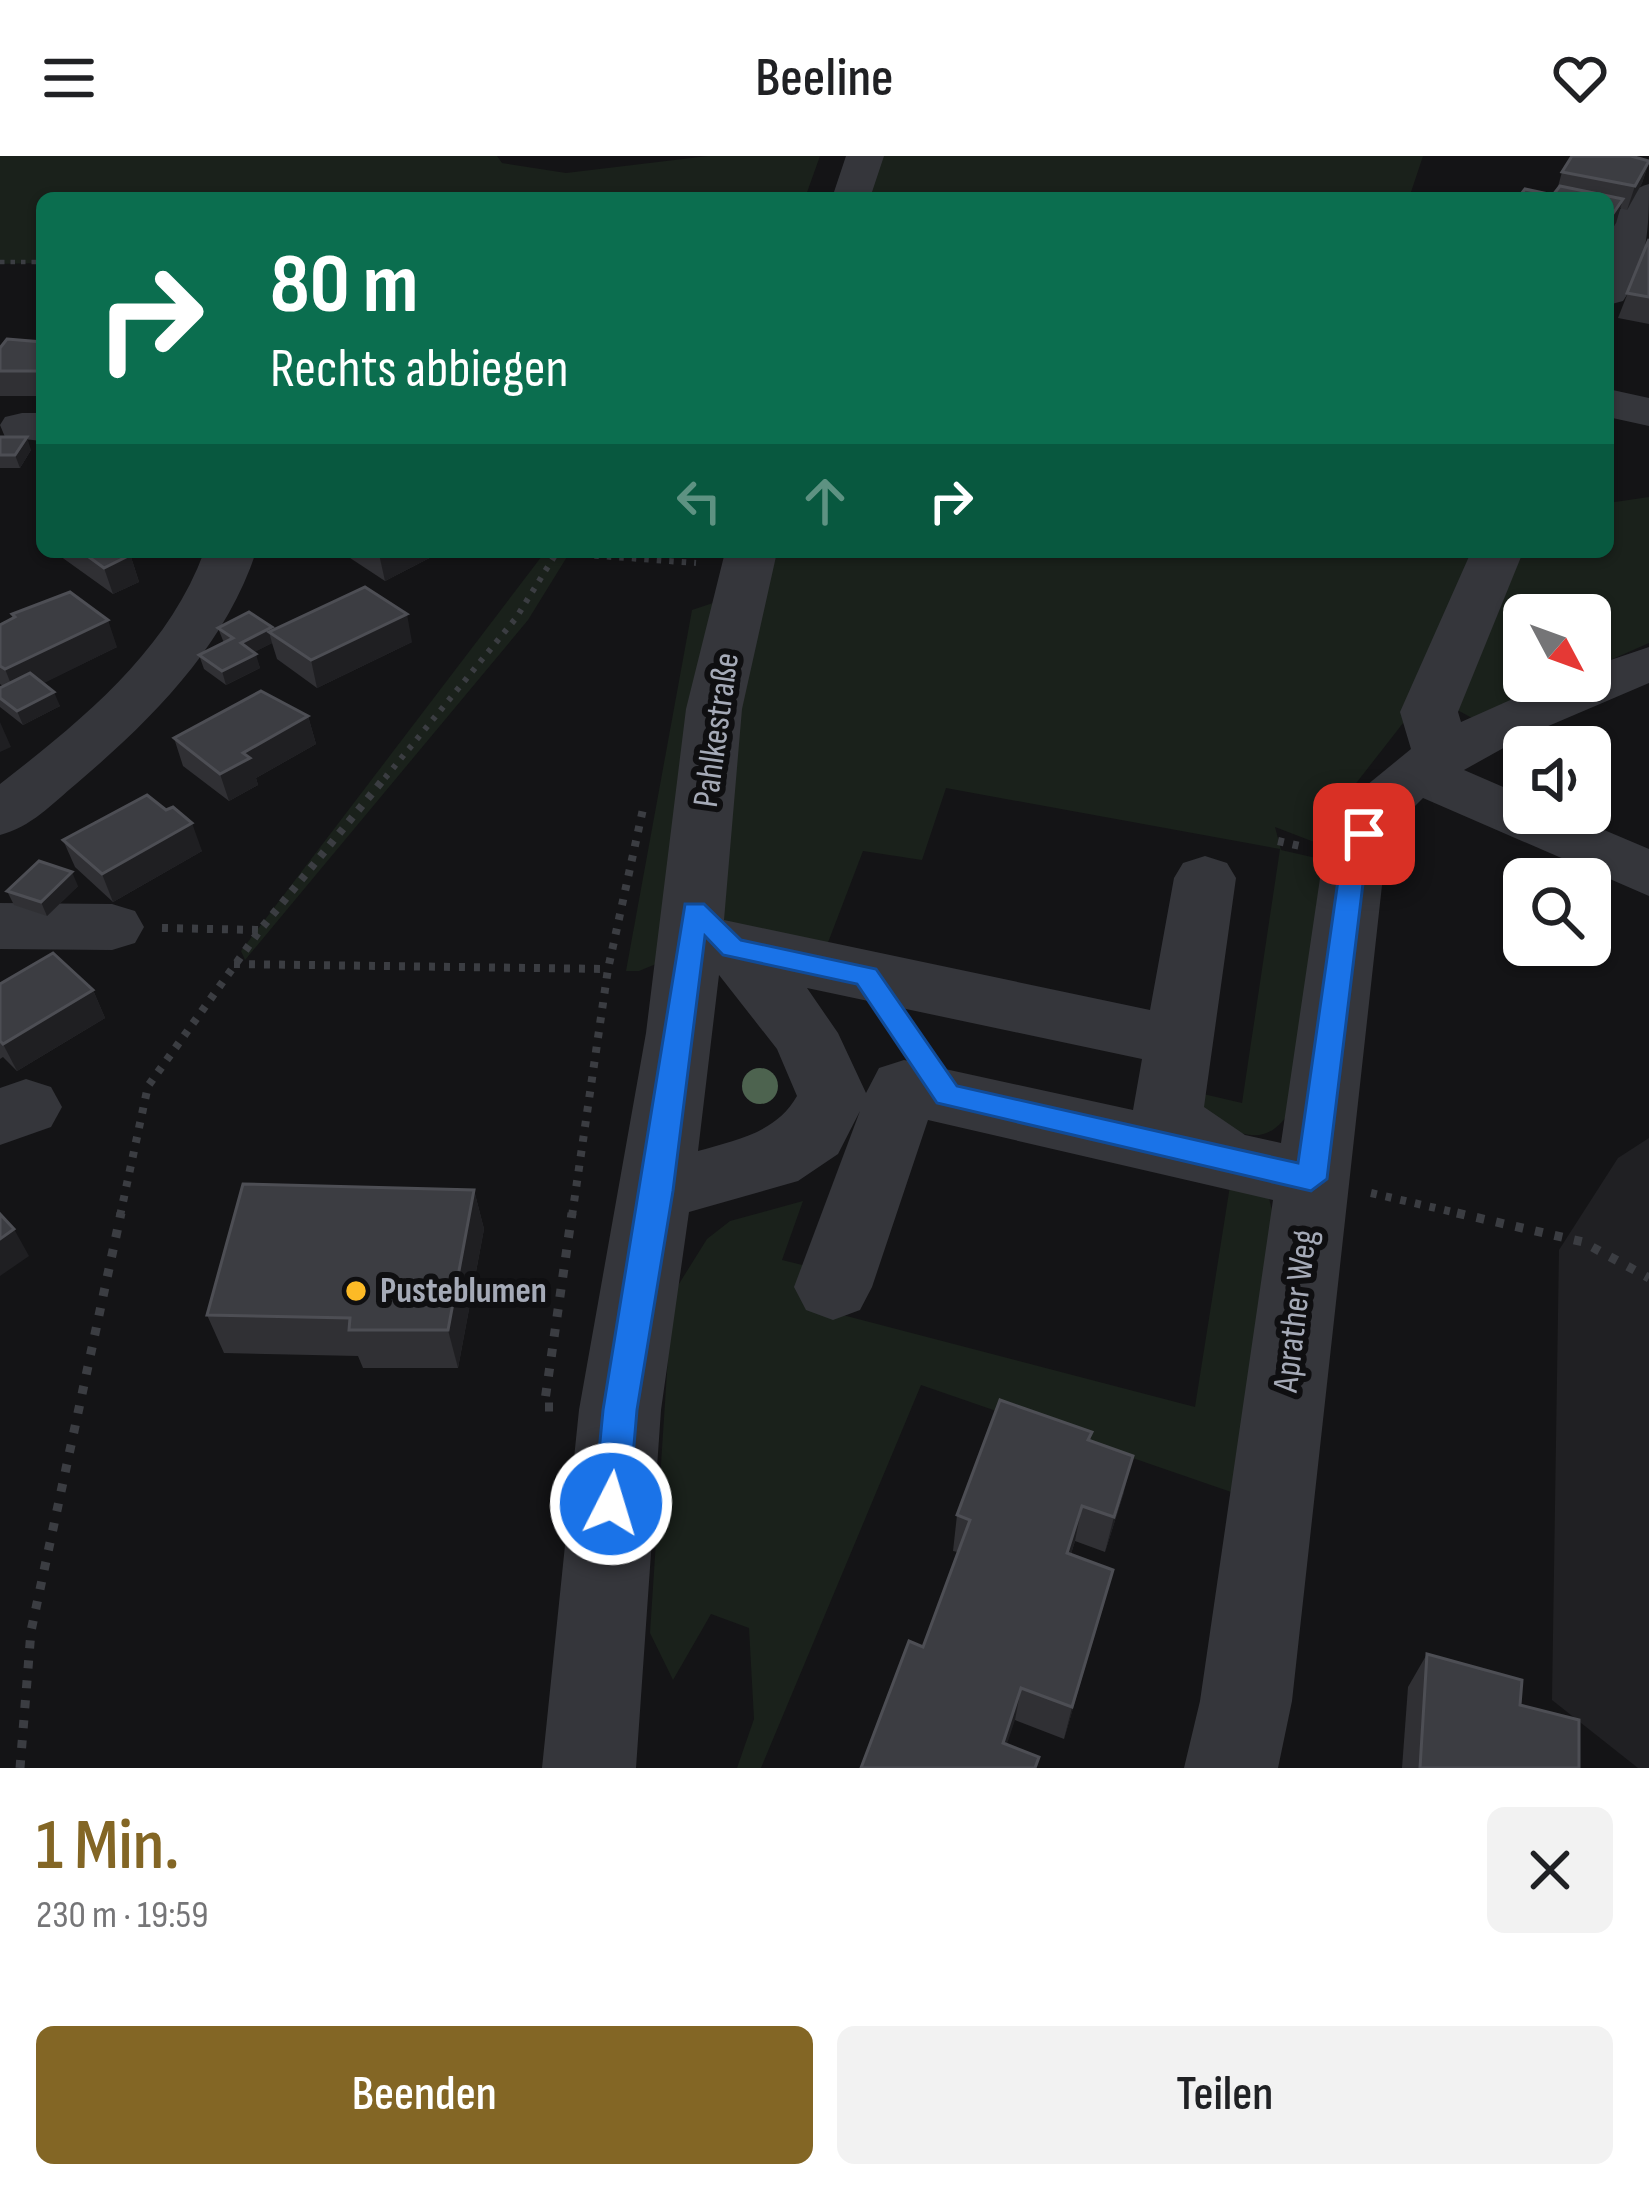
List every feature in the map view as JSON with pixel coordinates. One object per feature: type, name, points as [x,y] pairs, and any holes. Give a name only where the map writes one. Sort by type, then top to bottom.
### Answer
[{"type":"street","points":[[853,192],[865,156]]},
{"type":"street","points":[[1649,170],[1649,179]]},
{"type":"street","points":[[1614,278],[1649,196]]},
{"type":"street","points":[[1614,404],[1649,412]]},
{"type":"street","points":[[0,815],[149,681],[193,626],[227,558]]},
{"type":"street","name":"Pahlkestraße","points":[[590,1768],[620,1410],[658,1191],[714,929],[714,709],[723,558]]},
{"type":"street","points":[[1494,558],[1429,712],[1441,760],[1649,874]]},
{"type":"street","name":"Aprather Weg","points":[[1231,1768],[1246,1701],[1354,859],[1374,810],[1441,760],[1554,700],[1649,664]]},
{"type":"street","points":[[1441,760],[1503,773]]},
{"type":"street","points":[[1611,815],[1649,832]]},
{"type":"street","points":[[1204,878],[1167,1119],[1220,1156]]},
{"type":"street","points":[[0,926],[112,927]]},
{"type":"street","points":[[714,929],[866,976],[1177,1042]]},
{"type":"street","points":[[658,1191],[772,1160],[812,1134],[832,1096],[817,1050],[788,1006],[714,929]]},
{"type":"street","points":[[866,976],[947,1095]]},
{"type":"street","points":[[833,1287],[904,1087],[1311,1179]]},
{"type":"path","points":[[0,262],[36,262]]},
{"type":"path","points":[[20,1768],[31,1631],[148,1086],[260,930],[516,618],[553,558]]},
{"type":"path","points":[[112,927],[260,930]]},
{"type":"path","points":[[234,964],[608,969],[544,1407],[620,1410]]},
{"type":"path","points":[[1311,1179],[1583,1242],[1649,1278]]},
{"type":"shaded area","points":[[0,156],[497,156],[502,163],[566,173],[708,156],[820,156],[807,192],[36,192],[36,263],[0,264]]},
{"type":"shaded area","points":[[880,156],[1423,156],[1411,192],[868,192]]},
{"type":"shaded area","points":[[1649,497],[1649,643],[1611,660],[1611,594],[1503,594],[1503,702],[1513,702],[1474,719],[1448,705],[1507,558],[1614,558],[1614,502]]},
{"type":"shaded area","points":[[540,558],[566,558],[528,620],[245,960],[241,951]]},
{"type":"shaded area","points":[[768,558],[1479,558],[1414,709],[1336,809],[1322,845],[1275,827],[1281,850],[1325,860],[1288,1114],[1278,1125],[1258,1135],[1237,1132],[1204,1112],[1199,1093],[1242,1103],[1280,849],[946,788],[922,860],[863,851],[824,953],[733,932],[639,971],[626,971],[692,610],[764,586]]},
{"type":"shaded area","points":[[1649,1138],[1649,1768],[1638,1768],[1552,1700],[1559,1250],[1618,1158]]},
{"type":"shaded area","points":[[1232,1173],[1269,1198],[1272,1211],[1234,1493],[921,1385],[761,1768],[737,1768],[754,1719],[749,1628],[711,1614],[673,1680],[650,1633],[672,1295],[707,1239],[730,1221],[803,1201],[782,1260],[827,1271],[835,1313],[1195,1407]]},
{"type":"building","points":[[1572,156],[1631,156],[1649,161],[1635,186],[1562,172]]},
{"type":"building","points":[[1560,186],[1589,192],[1555,192]]},
{"type":"building","points":[[1649,239],[1649,297],[1627,293]]},
{"type":"building","points":[[7,339],[36,341],[36,371],[0,371],[0,348]]},
{"type":"building","points":[[0,437],[27,437],[15,455],[0,455]]},
{"type":"building","points":[[90,558],[124,558],[104,568]]},
{"type":"building","points":[[365,587],[407,614],[311,660],[269,632]]},
{"type":"building","points":[[70,592],[108,620],[5,669],[0,666],[0,625],[15,617],[12,614]]},
{"type":"building","points":[[249,612],[272,627],[241,643],[256,654],[222,671],[199,655],[233,638],[218,628]]},
{"type":"building","points":[[30,673],[54,692],[17,711],[0,698],[0,688]]},
{"type":"building","points":[[261,691],[308,716],[243,753],[250,758],[220,774],[174,738]]},
{"type":"building","points":[[147,795],[192,823],[102,874],[63,840]]},
{"type":"building","points":[[39,861],[72,872],[41,902],[7,891]]},
{"type":"building","points":[[53,953],[93,990],[3,1044],[0,984]]},
{"type":"building","name":"Pusteblumen","points":[[243,1184],[474,1190],[448,1330],[349,1330],[350,1318],[207,1315]]},
{"type":"building","points":[[0,1214],[14,1229],[0,1239]]},
{"type":"building","points":[[1000,1400],[1092,1432],[1088,1440],[1133,1456],[1114,1517],[1082,1506],[1067,1553],[1113,1570],[1072,1707],[1021,1688],[1003,1743],[1039,1757],[1035,1768],[861,1768],[909,1641],[923,1647],[970,1520],[957,1515]]},
{"type":"building","points":[[1427,1654],[1522,1680],[1520,1705],[1579,1720],[1579,1768],[1420,1768]]},
{"type":"place","name":"Pusteblumen","points":[[356,1291]]},
{"type":"route","points":[[611,1504],[620,1410],[658,1191],[695,910],[733,948],[866,976],[947,1095],[1311,1179],[1354,859],[1364,834]]}]
